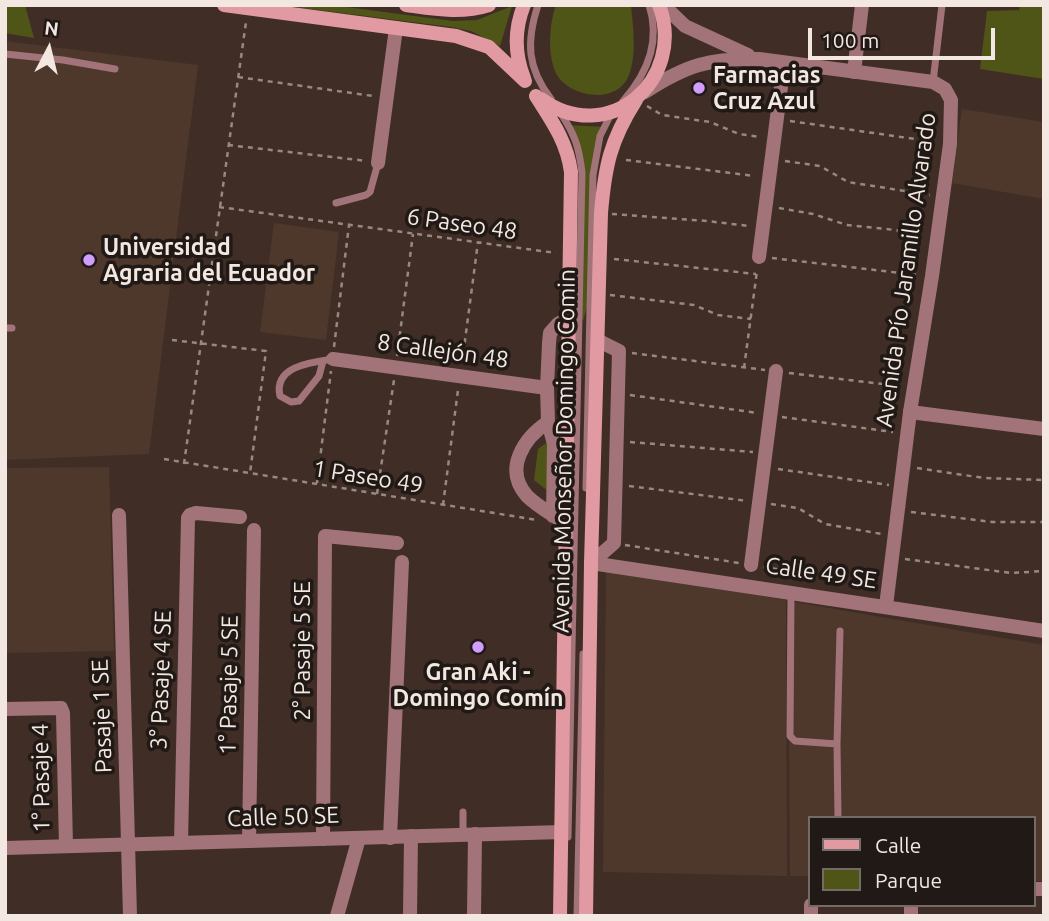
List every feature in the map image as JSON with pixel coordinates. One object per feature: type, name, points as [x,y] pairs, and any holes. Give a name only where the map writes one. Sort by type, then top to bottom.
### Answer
[{"type":"main road","points":[[224,5],[456,36],[482,43],[498,54],[525,81]]},
{"type":"main road","points":[[406,5],[452,11],[489,5]]},
{"type":"main road","points":[[524,5],[519,19],[516,50],[525,81]]},
{"type":"main road","name":"Avenida Monseñor Domingo Comin","points":[[586,916],[591,563],[601,214],[604,181],[613,141],[656,75],[663,55],[665,26],[662,5]]},
{"type":"main road","name":"Avenida Monseñor Domingo Comin","points":[[525,81],[564,141],[571,172],[560,916]]},
{"type":"main road","points":[[536,96],[559,110],[585,116],[612,112],[640,97]]},
{"type":"street","name":"Avenida Pío Jaramillo Alvarado","points":[[662,5],[693,31],[759,60]]},
{"type":"street","points":[[854,72],[862,5]]},
{"type":"street","points":[[378,163],[396,28]]},
{"type":"street","name":"Avenida Pío Jaramillo Alvarado","points":[[640,97],[690,66],[722,60],[759,60],[933,82],[945,89],[951,100],[950,144],[910,412],[886,606]]},
{"type":"street","points":[[759,257],[784,63]]},
{"type":"street","name":"Avenida Monseñor Domingo Comin","points":[[546,518],[554,443],[548,422],[550,333],[558,324],[569,318]]},
{"type":"street","name":"Avenida Monseñor Domingo Comin","points":[[591,563],[614,543],[617,440],[619,351],[597,340]]},
{"type":"street","name":"8 Callejón 48","points":[[328,360],[547,388]]},
{"type":"street","points":[[751,565],[776,372]]},
{"type":"street","points":[[910,412],[1044,429]]},
{"type":"street","name":"Avenida Monseñor Domingo Comin","points":[[548,422],[526,440],[517,468],[521,487],[546,518],[567,525]]},
{"type":"street","name":"3° Pasaje 4 SE","points":[[181,843],[188,518],[196,513],[240,517]]},
{"type":"street","name":"Pasaje 1 SE","points":[[119,515],[130,916]]},
{"type":"street","name":"1° Pasaje 5 SE","points":[[249,841],[254,530]]},
{"type":"street","name":"2° Pasaje 5 SE","points":[[324,839],[325,536],[397,543]]},
{"type":"street","points":[[390,838],[402,562]]},
{"type":"street","name":"Calle 49 SE","points":[[591,563],[1044,631]]},
{"type":"street","name":"1° Pasaje 4","points":[[5,709],[61,708],[64,713],[66,846]]},
{"type":"street","name":"Calle 50 SE","points":[[5,848],[562,832]]},
{"type":"street","points":[[469,835],[474,916]]},
{"type":"street","points":[[410,916],[411,836]]},
{"type":"street","points":[[337,916],[359,838]]},
{"type":"lane","name":"Avenida Monseñor Domingo Comin","points":[[538,5],[532,22],[529,48],[532,66],[541,86],[576,136],[582,173],[566,916]]},
{"type":"lane","name":"Avenida Monseñor Domingo Comin","points":[[577,916],[593,175],[600,136],[612,112],[635,87],[649,61],[654,44],[649,5]]},
{"type":"lane","points":[[933,82],[942,5]]},
{"type":"lane","points":[[5,54],[115,69]]},
{"type":"lane","points":[[336,203],[370,192],[378,163]]},
{"type":"lane","points":[[328,360],[299,401],[291,402],[280,396],[279,384],[285,374],[304,363],[328,360]]},
{"type":"lane","points":[[791,592],[790,736],[795,741],[837,744]]},
{"type":"lane","points":[[838,816],[840,631]]},
{"type":"lane","points":[[529,703],[565,704]]},
{"type":"lane","points":[[463,812],[469,835]]},
{"type":"path","points":[[184,464],[247,8]]},
{"type":"path","points":[[238,77],[386,97]]},
{"type":"path","points":[[640,97],[662,115],[710,122],[739,134],[774,138]]},
{"type":"path","points":[[776,119],[950,144]]},
{"type":"path","points":[[228,145],[378,163]]},
{"type":"path","points":[[771,159],[820,166],[849,182],[943,197]]},
{"type":"path","points":[[626,160],[769,177]]},
{"type":"path","points":[[765,205],[813,214],[847,225],[938,235]]},
{"type":"path","name":"6 Paseo 48","points":[[219,207],[571,255]]},
{"type":"path","points":[[601,214],[707,221],[762,228]]},
{"type":"path","points":[[600,257],[757,274]]},
{"type":"path","points":[[744,368],[759,257],[932,276]]},
{"type":"path","points":[[598,294],[694,306],[718,315],[751,319]]},
{"type":"path","points":[[172,340],[266,351],[250,473]]},
{"type":"path","points":[[617,440],[765,461],[901,487]]},
{"type":"path","name":"1 Paseo 49","points":[[164,459],[546,518]]},
{"type":"path","points":[[903,466],[984,478],[1044,480]]},
{"type":"path","points":[[898,510],[992,523],[1044,522]]},
{"type":"path","name":"Calle 49 SE","points":[[631,546],[801,573]]},
{"type":"path","points":[[892,557],[1011,573],[1044,571]]},
{"type":"shaded area","name":"Universidad Agraria del Ecuador","points":[[5,41],[198,65],[149,454],[5,460]]},
{"type":"shaded area","points":[[962,109],[1044,122],[1044,199],[952,183]]},
{"type":"shaded area","points":[[274,223],[339,232],[326,340],[260,332]]},
{"type":"shaded area","points":[[109,467],[114,651],[5,653],[5,468]]},
{"type":"shaded area","points":[[606,571],[786,600],[787,876],[603,872]]},
{"type":"shaded area","points":[[788,601],[1044,645],[1044,881],[1035,881],[1035,816],[808,816],[808,876],[790,876]]},
{"type":"green space","points":[[5,5],[25,5],[34,38],[5,33]]},
{"type":"green space","points":[[279,5],[331,5],[453,21],[477,20],[512,6],[500,46],[471,31],[451,27]]},
{"type":"green space","points":[[556,5],[631,5],[633,58],[629,75],[623,85],[615,91],[594,95],[573,89],[557,75],[550,40]]},
{"type":"green space","points":[[1020,5],[1044,5],[1044,79],[980,69],[987,11],[1019,10]]},
{"type":"green space","points":[[565,125],[606,127],[597,138],[588,304],[583,321],[579,307],[580,161]]},
{"type":"green space","points":[[549,441],[548,491],[534,480],[538,449]]},
{"type":"place","name":"Farmacias Cruz Azul","points":[[699,88]]},
{"type":"place","name":"Universidad Agraria del Ecuador","points":[[89,260]]},
{"type":"place","name":"Gran Aki - Domingo Comín","points":[[478,647]]}]
